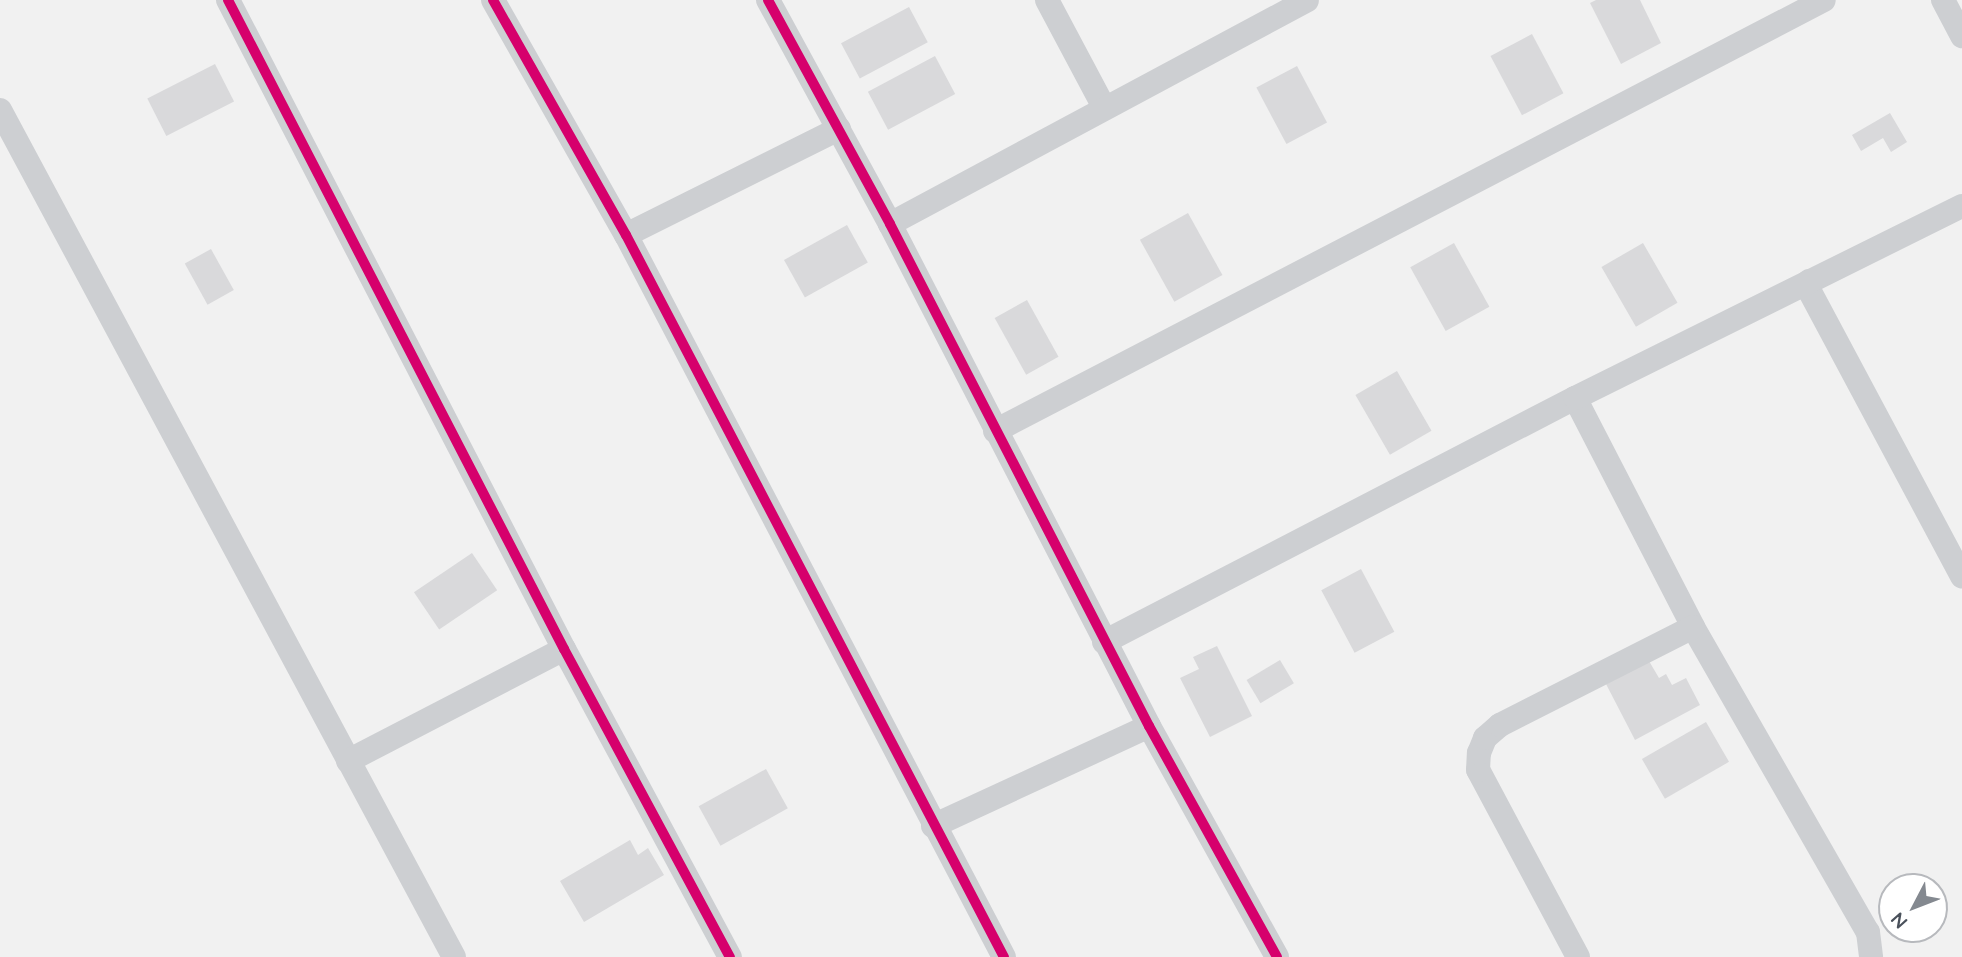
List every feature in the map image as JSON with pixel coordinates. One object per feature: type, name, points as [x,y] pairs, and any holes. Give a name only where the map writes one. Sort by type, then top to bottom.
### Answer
[{"type":"street","points":[[228,0],[564,649],[730,957]]},
{"type":"street","points":[[493,0],[626,235],[1004,957]]},
{"type":"street","points":[[768,0],[890,224],[1104,642],[1277,957]]},
{"type":"street","points":[[1047,0],[1104,107]]},
{"type":"street","points":[[890,224],[1307,0]]},
{"type":"street","points":[[995,431],[1824,0]]},
{"type":"street","points":[[1943,0],[1962,36]]},
{"type":"street","points":[[0,110],[454,957]]},
{"type":"street","points":[[626,235],[839,130]]},
{"type":"street","points":[[1104,642],[1576,398],[1962,206]]},
{"type":"street","points":[[1809,281],[1808,288],[1962,576]]},
{"type":"street","points":[[1576,398],[1693,627],[1868,932],[1871,957]]},
{"type":"street","points":[[1578,957],[1478,770],[1479,753],[1485,738],[1500,724],[1693,627]]},
{"type":"street","points":[[348,761],[564,649]]},
{"type":"street","points":[[933,825],[1149,726]]},
{"type":"building","points":[[1596,0],[1640,0],[1661,43],[1621,64],[1590,3]]},
{"type":"building","points":[[909,7],[928,42],[860,78],[841,43]]},
{"type":"building","points":[[1532,34],[1563,93],[1522,115],[1491,56]]},
{"type":"building","points":[[935,56],[955,94],[888,130],[868,92]]},
{"type":"building","points":[[215,64],[234,101],[166,136],[147,99]]},
{"type":"building","points":[[1297,66],[1327,123],[1286,144],[1256,88]]},
{"type":"building","points":[[1890,113],[1907,142],[1891,152],[1883,138],[1861,151],[1852,135]]},
{"type":"building","points":[[1188,213],[1222,275],[1174,302],[1140,240]]},
{"type":"building","points":[[847,225],[868,263],[805,298],[784,260]]},
{"type":"building","points":[[1454,243],[1489,307],[1446,331],[1410,267]]},
{"type":"building","points":[[1643,243],[1678,303],[1636,327],[1601,267]]},
{"type":"building","points":[[211,249],[234,290],[208,305],[185,264]]},
{"type":"building","points":[[1027,300],[1059,357],[1026,375],[995,318]]},
{"type":"building","points":[[1397,371],[1432,431],[1390,455],[1355,395]]},
{"type":"building","points":[[472,553],[497,590],[439,629],[414,592]]},
{"type":"building","points":[[1361,569],[1394,632],[1355,653],[1321,590]]},
{"type":"building","points":[[1217,646],[1252,716],[1210,737],[1180,678],[1199,669],[1193,657]]},
{"type":"building","points":[[1280,660],[1294,683],[1260,703],[1247,680]]},
{"type":"building","points":[[1649,661],[1659,678],[1666,674],[1672,685],[1686,678],[1700,705],[1635,740],[1606,684]]},
{"type":"building","points":[[1706,722],[1729,762],[1665,799],[1642,759]]},
{"type":"building","points":[[766,769],[788,808],[720,846],[699,806]]},
{"type":"building","points":[[630,840],[638,855],[648,848],[664,875],[584,922],[560,881]]},
{"type":"cycle path","points":[[228,0],[564,649],[730,957]]},
{"type":"cycle path","points":[[493,0],[626,235],[1004,957]]},
{"type":"cycle path","points":[[768,0],[890,224],[1149,726],[1277,957]]}]
